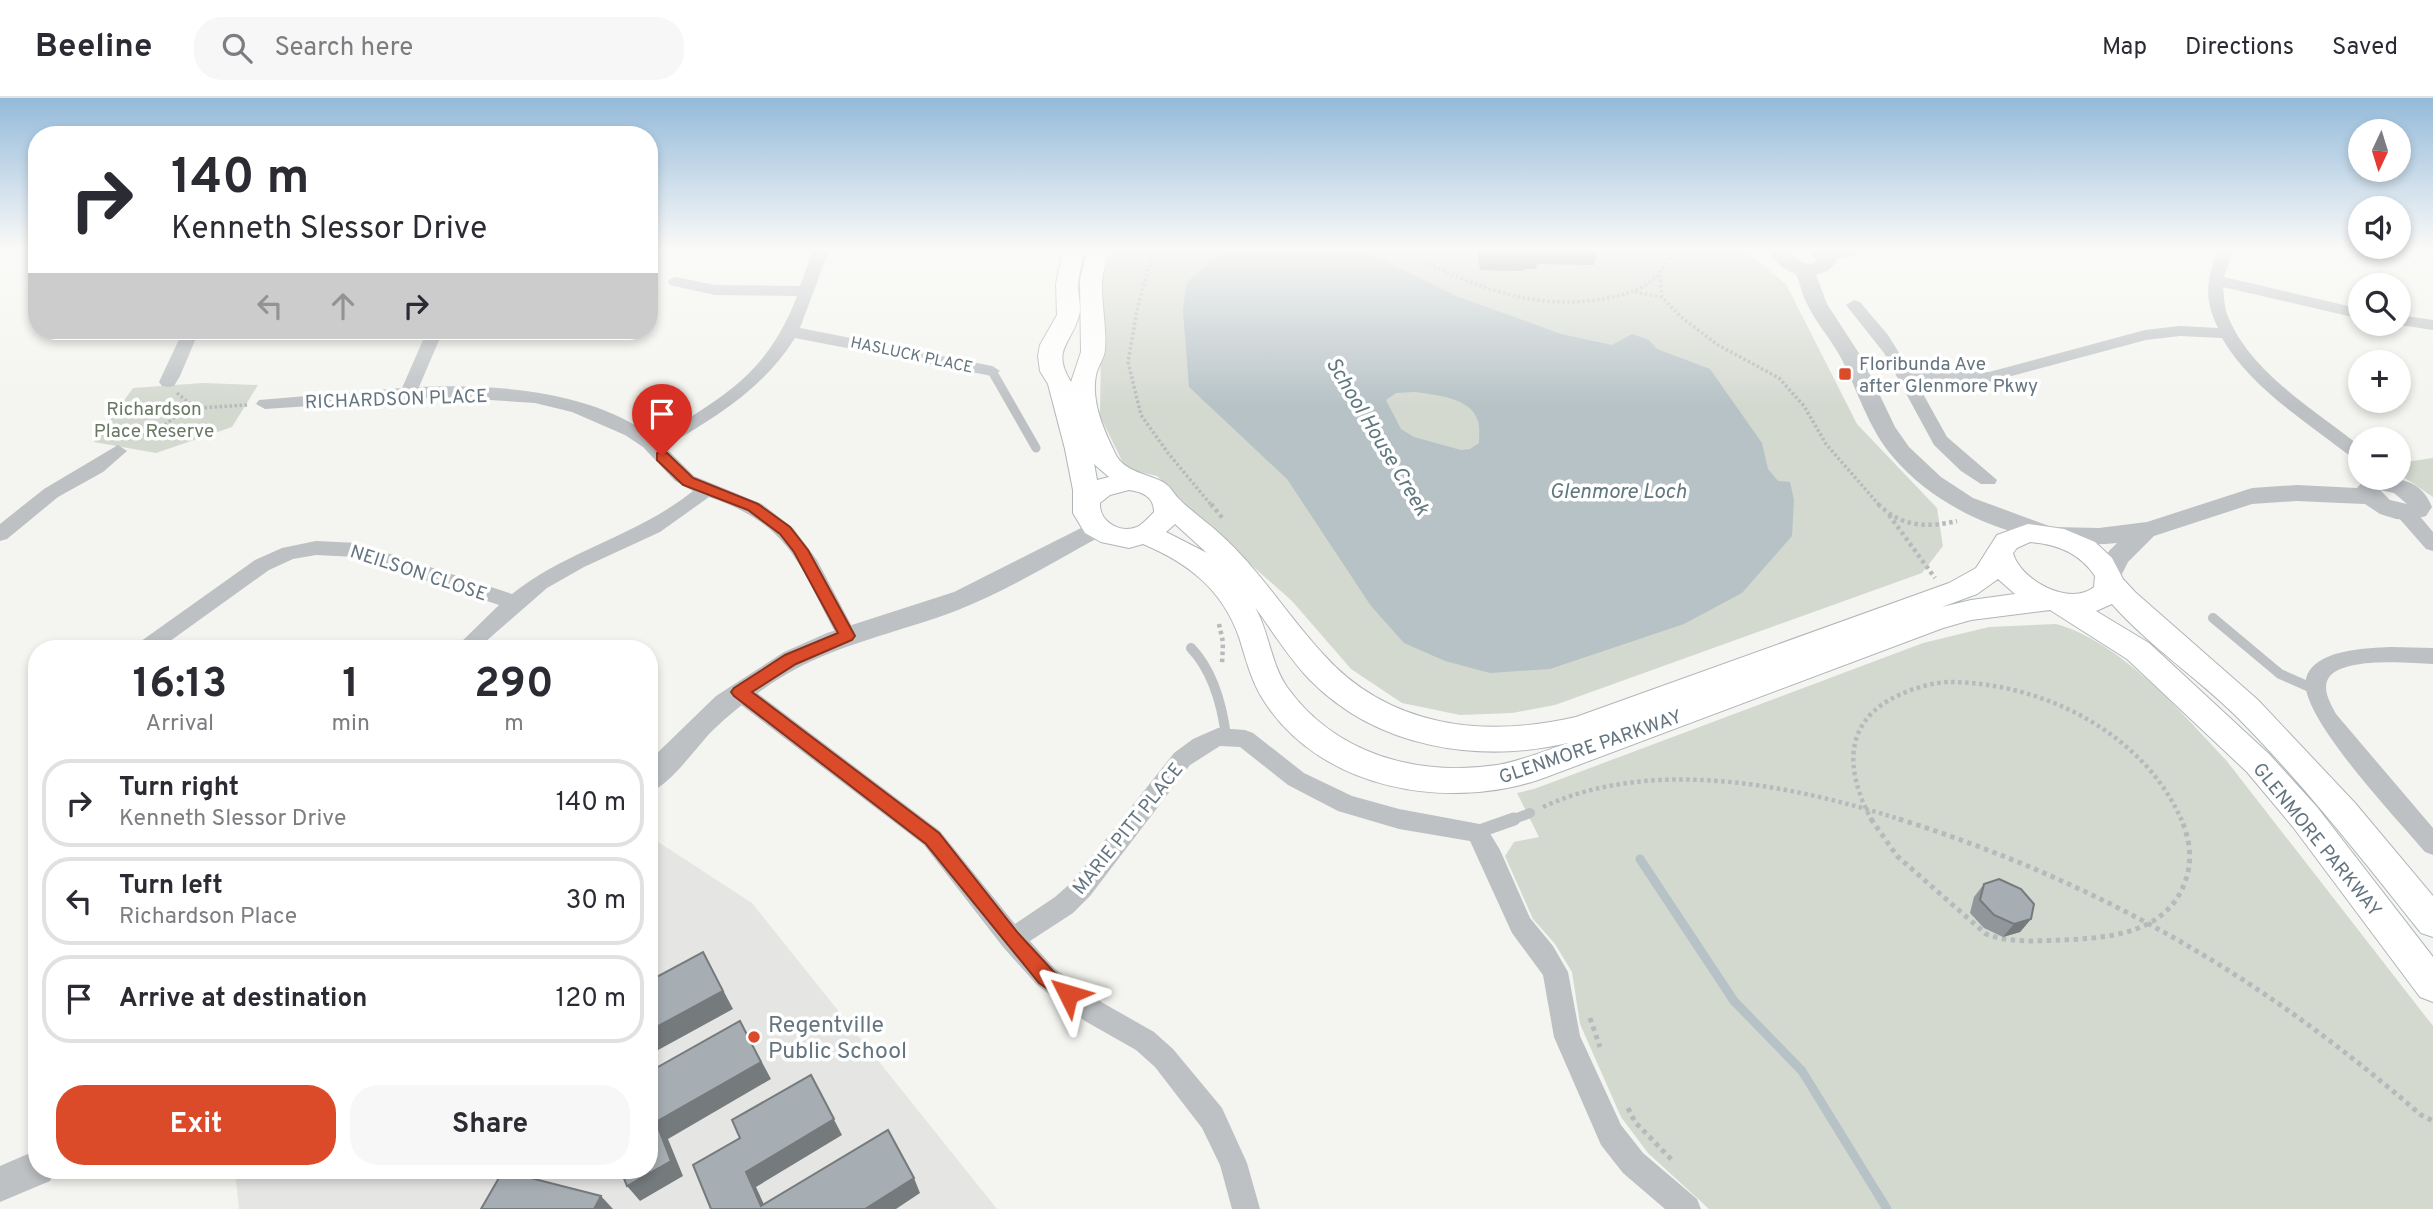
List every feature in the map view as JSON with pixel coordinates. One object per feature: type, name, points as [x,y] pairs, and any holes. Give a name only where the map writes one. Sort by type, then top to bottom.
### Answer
[{"type":"main road","points":[[1068,302],[1068,315],[1052,345],[1052,372],[1059,384],[1078,449],[1090,517],[1109,536],[1123,538],[1145,534],[1162,524],[1168,515],[1169,505],[1165,496],[1156,488],[1129,481],[1104,459],[1087,415],[1082,392],[1084,373],[1093,352],[1091,302]]},
{"type":"main road","points":[[1090,517],[1091,496],[1102,487],[1129,481]]},
{"type":"main road","name":"GLENMORE PARKWAY","points":[[1169,505],[1215,543],[1254,585],[1300,648],[1331,683],[1375,712],[1417,729],[1485,741],[1543,738],[1724,687],[1971,610],[2053,601],[2138,651],[2258,763],[2305,817],[2433,985]]},
{"type":"main road","name":"GLENMORE PARKWAY","points":[[1145,534],[1194,556],[1224,582],[1252,632],[1268,679],[1281,702],[1298,721],[1339,752],[1396,775],[1440,782],[1500,779],[1530,771],[1952,593],[1987,575],[1995,567],[1999,552]]},
{"type":"main road","points":[[2049,534],[2015,536],[2004,541],[1999,552],[2008,575],[2032,593],[2053,601],[2089,603],[2107,591],[2110,579]]},
{"type":"main road","name":"GLENMORE PARKWAY","points":[[2049,534],[2089,552],[2104,566],[2110,579],[2145,620],[2246,707],[2299,761],[2433,922]]},
{"type":"street","points":[[654,446],[716,409],[752,382],[774,359],[790,332],[801,302]]},
{"type":"street","points":[[1816,302],[1851,358],[1888,434],[1921,471],[1971,510],[1999,552]]},
{"type":"street","points":[[2216,302],[2228,332],[2272,386],[2348,446]]},
{"type":"street","points":[[2309,302],[2348,311]]},
{"type":"street","points":[[1854,304],[1883,340],[1906,377],[1929,427],[1942,444],[1968,468],[1988,480]]},
{"type":"street","points":[[2411,322],[2433,325]]},
{"type":"street","points":[[1906,377],[1989,377],[2145,335],[2180,331],[2228,332]]},
{"type":"street","name":"HASLUCK PLACE","points":[[790,332],[822,336],[992,371]]},
{"type":"street","points":[[168,382],[178,366],[186,340]]},
{"type":"street","points":[[407,395],[431,340]]},
{"type":"street","name":"RICHARDSON PLACE","points":[[265,404],[479,393],[553,402],[600,416],[654,446],[682,477],[753,507],[785,530],[800,550],[847,636]]},
{"type":"street","points":[[0,534],[51,493],[97,468],[118,451]]},
{"type":"street","points":[[473,640],[513,602],[569,566],[665,521],[706,489]]},
{"type":"street","points":[[1971,510],[2049,534],[2094,538],[2146,530],[2250,497],[2348,489]]},
{"type":"street","points":[[2381,490],[2390,509],[2405,512],[2433,544]]},
{"type":"street","points":[[658,771],[686,739],[740,692],[791,659],[847,636],[962,598],[1090,517]]},
{"type":"street","points":[[2110,579],[2118,557],[2146,530]]},
{"type":"street","name":"NEILSON CLOSE","points":[[157,640],[262,565],[289,553],[316,548],[357,550],[513,602]]},
{"type":"street","points":[[2433,656],[2377,653],[2334,662],[2316,678],[2314,689],[2316,699],[2328,720],[2433,845]]},
{"type":"street","points":[[740,692],[925,831],[945,851],[1012,939],[1046,977],[1094,1012],[1145,1041],[1180,1076],[1212,1118],[1223,1139],[1246,1209]]},
{"type":"street","points":[[1226,736],[1245,739],[1296,779],[1346,804],[1399,819],[1477,832],[1488,850],[1521,925],[1555,972],[1567,1037],[1611,1135],[1633,1163],[1687,1209]]},
{"type":"street","name":"MARIE PITT PLACE","points":[[1012,939],[1063,905],[1081,888],[1182,759],[1210,740],[1226,736]]},
{"type":"street","points":[[0,1184],[28,1172]]},
{"type":"lane","points":[[992,371],[1036,448]]},
{"type":"lane","points":[[2213,618],[2280,674],[2314,689]]},
{"type":"lane","points":[[1191,648],[1202,662],[1225,717],[1226,736]]},
{"type":"lane","points":[[1477,832],[1530,813]]},
{"type":"path","points":[[1528,302],[1577,305],[1600,302]]},
{"type":"path","points":[[1667,302],[1681,317],[1718,345],[1779,378],[1804,406],[1826,444],[1855,480],[1889,515],[1936,580],[1952,593]]},
{"type":"path","points":[[168,382],[171,389],[189,403]]},
{"type":"path","points":[[178,415],[176,414],[182,405],[199,402],[199,408]]},
{"type":"path","points":[[118,451],[103,448],[111,442],[157,430],[178,415],[193,413],[199,408],[265,404]]},
{"type":"path","points":[[1889,515],[1908,523],[1931,527],[1971,510]]},
{"type":"path","points":[[1977,682],[2039,696],[2070,710],[2126,746],[2150,769],[2168,793],[2182,819],[2189,844],[2190,868],[2183,891],[2169,910],[2151,924],[2103,938],[2001,940],[1971,922],[1892,850],[1863,808],[1850,760],[1854,739],[1863,720],[1878,704],[1897,693],[1921,685],[1977,682]]},
{"type":"path","points":[[1530,813],[1557,799],[1603,788],[1643,781],[1688,779],[1753,786],[1863,808],[1980,846],[2050,875],[2151,924],[2211,958],[2323,1034],[2421,1115],[2433,1121]]},
{"type":"path","points":[[1587,1005],[1603,1057]]},
{"type":"path","points":[[1625,1101],[1635,1122],[1680,1167]]},
{"type":"shaded area","name":"Regentville Public School","points":[[658,842],[752,903],[997,1209],[239,1209],[236,1179],[658,1179]]},
{"type":"green space","points":[[1102,302],[1795,302],[1857,424],[1937,508],[1943,546],[1922,573],[1555,705],[1512,713],[1460,715],[1402,703],[1351,669],[1292,601],[1223,540],[1157,476],[1126,469],[1100,416]]},
{"type":"green space","name":"Richardson Place Reserve","points":[[203,383],[258,385],[232,427],[156,453],[94,442],[133,388]]},
{"type":"green space","points":[[2433,458],[2433,497],[2411,482],[2411,461]]},
{"type":"green space","points":[[2056,624],[2104,646],[2126,662],[2170,701],[2226,760],[2433,1026],[2433,1209],[1709,1209],[1648,1153],[1621,1117],[1580,1024],[1572,972],[1555,944],[1533,919],[1505,856],[1514,842],[1539,837],[1517,793],[1534,789],[1923,643],[1989,627]]},
{"type":"water","name":"Glenmore Loch","points":[[1184,302],[1472,302],[1561,334],[1612,345],[1632,334],[1649,340],[1657,349],[1710,369],[1762,443],[1768,469],[1778,481],[1790,482],[1794,500],[1792,536],[1742,593],[1684,624],[1550,669],[1490,673],[1445,661],[1404,643],[1371,606],[1287,479],[1189,387]],"holes":[[[1415,392],[1460,402],[1474,413],[1478,421],[1479,443],[1470,449],[1461,450],[1414,437],[1401,429],[1386,400],[1396,393]]]},
{"type":"building","points":[[1999,879],[2021,889],[2034,904],[2031,919],[2014,924],[1994,915],[1980,900],[1984,884]]},
{"type":"building","points":[[703,952],[723,991],[658,1026],[658,976]]},
{"type":"building","points":[[740,1021],[761,1062],[658,1121],[658,1067]]},
{"type":"building","points":[[811,1075],[834,1119],[746,1172],[761,1206],[888,1130],[914,1178],[865,1209],[711,1209],[693,1165],[740,1138],[732,1120]]},
{"type":"building","points":[[658,1127],[671,1161],[658,1168]]},
{"type":"building","points":[[498,1179],[534,1179],[601,1196],[594,1209],[481,1209]]},
{"type":"building","points":[[624,1179],[639,1179],[627,1186]]},
{"type":"waterway","name":"School House Creek","points":[[1640,859],[1734,1001],[1802,1071],[1887,1209]]},
{"type":"place","name":"Floribunda Ave after Glenmore Pkwy","points":[[1845,374]]},
{"type":"place","name":"Regentville Public School","points":[[754,1037]]},
{"type":"route","points":[[662,456],[668,465],[688,481],[736,499],[777,522],[800,550],[847,636],[791,659],[740,692],[932,838],[945,851],[1012,939],[1046,977],[1068,994]]}]
